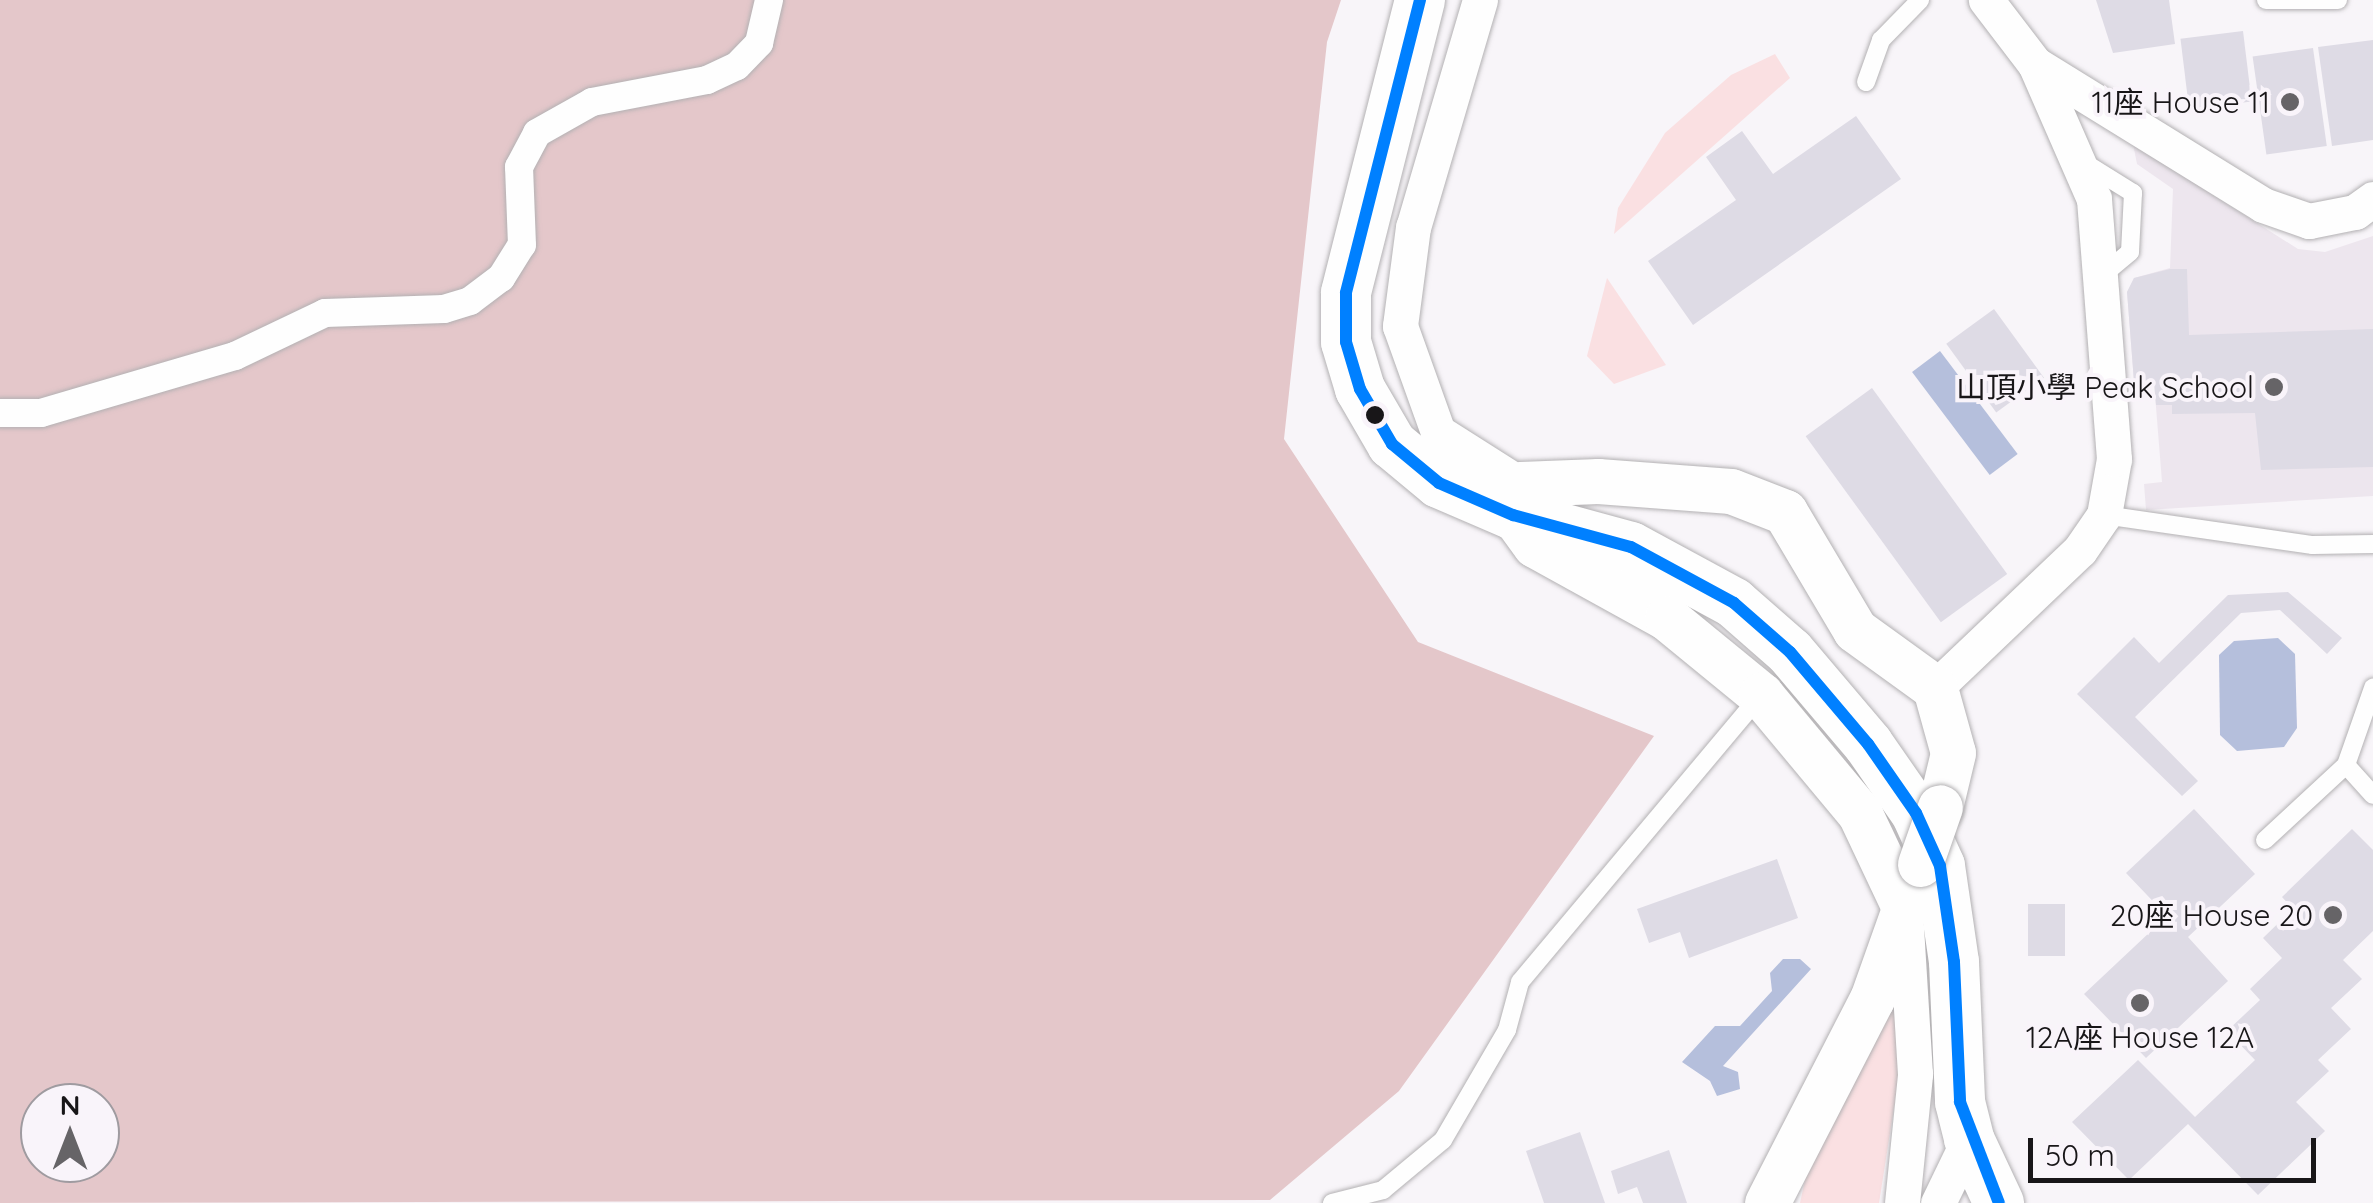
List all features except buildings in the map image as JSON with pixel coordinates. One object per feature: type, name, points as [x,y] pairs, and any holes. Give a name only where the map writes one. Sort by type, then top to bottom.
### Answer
[{"type":"main road","points":[[1420,0],[1350,267],[1346,342],[1360,388],[1392,444],[1439,483],[1517,500],[1631,547],[1734,603],[1790,652],[1868,744],[1916,813],[1940,866],[1968,1139],[1999,1203]]},
{"type":"street","points":[[0,413],[59,409],[234,356],[326,313],[444,309],[470,301],[496,284],[522,244],[519,166],[538,133],[592,102],[707,80],[737,66],[760,43],[769,0]]},
{"type":"street","points":[[1480,0],[1413,228],[1400,326],[1425,411],[1438,432],[1517,500],[1535,545],[1667,618],[1761,695],[1860,814],[1904,907],[1915,1074],[1902,1203]]},
{"type":"street","points":[[1936,688],[2080,550],[2104,516],[2114,459],[2094,199],[2082,162],[2035,64],[1986,0]]},
{"type":"street","points":[[2035,64],[2263,205],[2309,221],[2355,212],[2373,199]]},
{"type":"street","points":[[1517,500],[1598,481],[1730,491],[1762,500],[1786,512],[1855,630],[1936,688],[1953,753],[1940,806],[1872,1000],[1767,1203]]},
{"type":"street","points":[[1938,1203],[1968,1139]]},
{"type":"lane","points":[[1866,82],[1880,40],[1920,0]]},
{"type":"lane","points":[[2266,0],[2338,0]]},
{"type":"lane","points":[[2104,516],[2313,545],[2373,544]]},
{"type":"lane","points":[[2265,840],[2346,765],[2373,688]]},
{"type":"lane","points":[[1332,1203],[1384,1190],[1443,1140],[1507,1030],[1520,982],[1761,695]]},
{"type":"lane","points":[[2346,765],[2373,796]]},
{"type":"shaded area","points":[[0,0],[1341,0],[1327,42],[1284,439],[1418,642],[1654,736],[1399,1091],[1270,1200],[0,1203]]},
{"type":"shaded area","points":[[1775,54],[1790,78],[1614,234],[1618,208],[1665,133],[1731,75]]},
{"type":"shaded area","name":"山頂小學 Peak School","points":[[2133,144],[2298,249],[2325,252],[2373,236],[2373,496],[2146,510],[2144,484],[2162,482],[2154,382],[2134,382],[2127,292],[2134,278],[2170,268],[2173,189],[2137,164]]},
{"type":"shaded area","points":[[1607,278],[1666,365],[1614,384],[1587,356]]},
{"type":"shaded area","points":[[1905,987],[1904,1044],[1879,1203],[1800,1203],[1811,1153]]},
{"type":"water","points":[[1940,351],[2018,454],[1990,475],[1912,372]]},
{"type":"water","points":[[2278,638],[2295,654],[2297,728],[2284,747],[2237,751],[2220,735],[2219,655],[2234,641]]},
{"type":"water","points":[[1783,959],[1800,959],[1811,969],[1723,1066],[1738,1072],[1740,1089],[1717,1096],[1710,1081],[1682,1062],[1715,1026],[1740,1026],[1772,991],[1770,973]]},
{"type":"transit line","points":[[1420,0],[1346,293],[1346,342],[1360,389],[1392,444],[1439,483],[1513,515],[1631,547],[1734,603],[1790,652],[1868,744],[1916,813],[1940,866],[1954,962],[1960,1102],[1999,1203]]},
{"type":"place","name":"11座 House 11","points":[[2290,102]]},
{"type":"place","name":"山頂小學 Peak School","points":[[2274,387]]},
{"type":"place","name":"20座 House 20","points":[[2333,915]]},
{"type":"place","name":"12A座 House 12A","points":[[2140,1003]]}]
